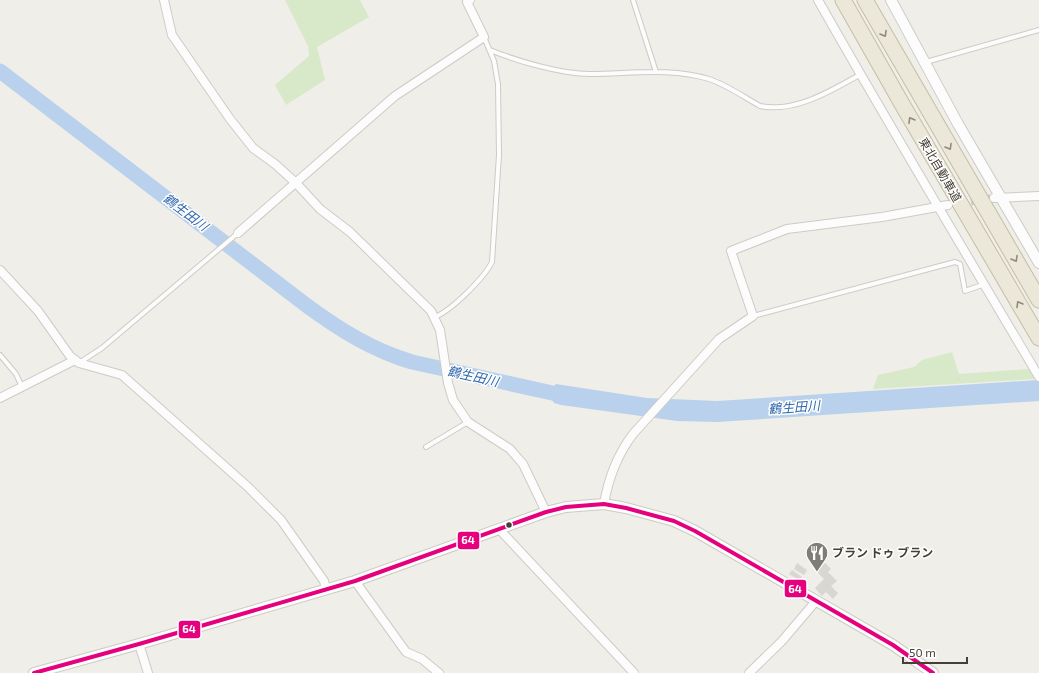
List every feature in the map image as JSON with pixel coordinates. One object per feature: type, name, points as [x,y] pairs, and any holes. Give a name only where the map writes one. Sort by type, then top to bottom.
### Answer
[{"type":"highway","name":"東北自動車道","points":[[843,0],[1039,338]]},
{"type":"highway","name":"東北自動車道","points":[[865,0],[1039,300]]},
{"type":"street","points":[[164,0],[172,35],[230,119],[253,148],[276,164],[320,209],[350,232],[426,305],[435,317],[440,330],[448,382],[453,400],[468,422],[510,449],[523,464],[546,512]]},
{"type":"street","points":[[818,0],[937,207],[985,284],[1038,376]]},
{"type":"street","points":[[891,0],[998,198],[1039,263]]},
{"type":"street","points":[[234,235],[395,96],[484,37],[467,1]]},
{"type":"street","points":[[998,198],[1039,196]]},
{"type":"street","points":[[604,504],[610,479],[622,451],[633,434],[719,339],[753,316],[731,251],[787,229],[882,217],[948,205]]},
{"type":"street","points":[[0,270],[38,312],[64,349],[77,362],[122,375],[247,486],[281,520],[324,581],[326,589]]},
{"type":"street","points":[[0,398],[77,362]]},
{"type":"street","points":[[34,673],[140,644],[355,581],[546,512],[566,507],[604,504],[649,513],[694,531],[893,645],[933,673]]},
{"type":"street","points":[[499,529],[634,673]]},
{"type":"street","points":[[355,581],[406,652],[425,661],[439,673]]},
{"type":"street","points":[[749,673],[782,641],[816,601]]},
{"type":"street","points":[[140,644],[148,673]]},
{"type":"lane","points":[[633,0],[656,72]]},
{"type":"lane","points":[[924,63],[1039,30]]},
{"type":"lane","points":[[435,317],[446,311],[484,275],[492,262],[499,163],[498,84],[494,61],[484,37]]},
{"type":"lane","points":[[490,50],[508,57],[571,72],[589,74],[656,72],[708,79],[760,106],[769,108],[814,99],[861,74]]},
{"type":"lane","points":[[77,362],[102,348],[234,235]]},
{"type":"lane","points":[[753,316],[955,262],[960,264],[965,291],[985,284]]},
{"type":"lane","points":[[0,355],[16,374],[22,388]]},
{"type":"lane","points":[[426,447],[468,422]]},
{"type":"green space","points":[[285,0],[360,0],[369,17],[317,47],[325,80],[286,105],[275,85],[309,56],[308,46]]},
{"type":"green space","points":[[952,352],[959,374],[1029,369],[1035,379],[873,389],[878,375],[914,367],[922,360]]},
{"type":"water","points":[[1039,380],[1039,401],[718,422],[677,421],[561,405],[554,403],[547,392],[556,384],[647,398],[717,401]]},
{"type":"building","points":[[797,563],[807,570],[804,575],[794,569]]},
{"type":"building","points":[[825,563],[831,569],[828,572],[837,581],[831,586],[838,593],[833,599],[826,592],[822,596],[815,588],[824,579],[816,571]]},
{"type":"building","points":[[792,570],[802,577],[800,581],[789,574]]},
{"type":"waterway","name":"鶴生田川","points":[[0,71],[306,305],[331,323],[357,338],[383,352],[412,362],[566,396]]},
{"type":"tunnel","points":[[959,203],[994,198]]},
{"type":"transit line","name":"64","points":[[34,673],[355,581],[546,512],[566,507],[604,504],[626,508],[674,521],[695,531],[893,645],[933,673]]},
{"type":"place","name":"ブラン ドゥ ブラン","points":[[817,572]]}]
